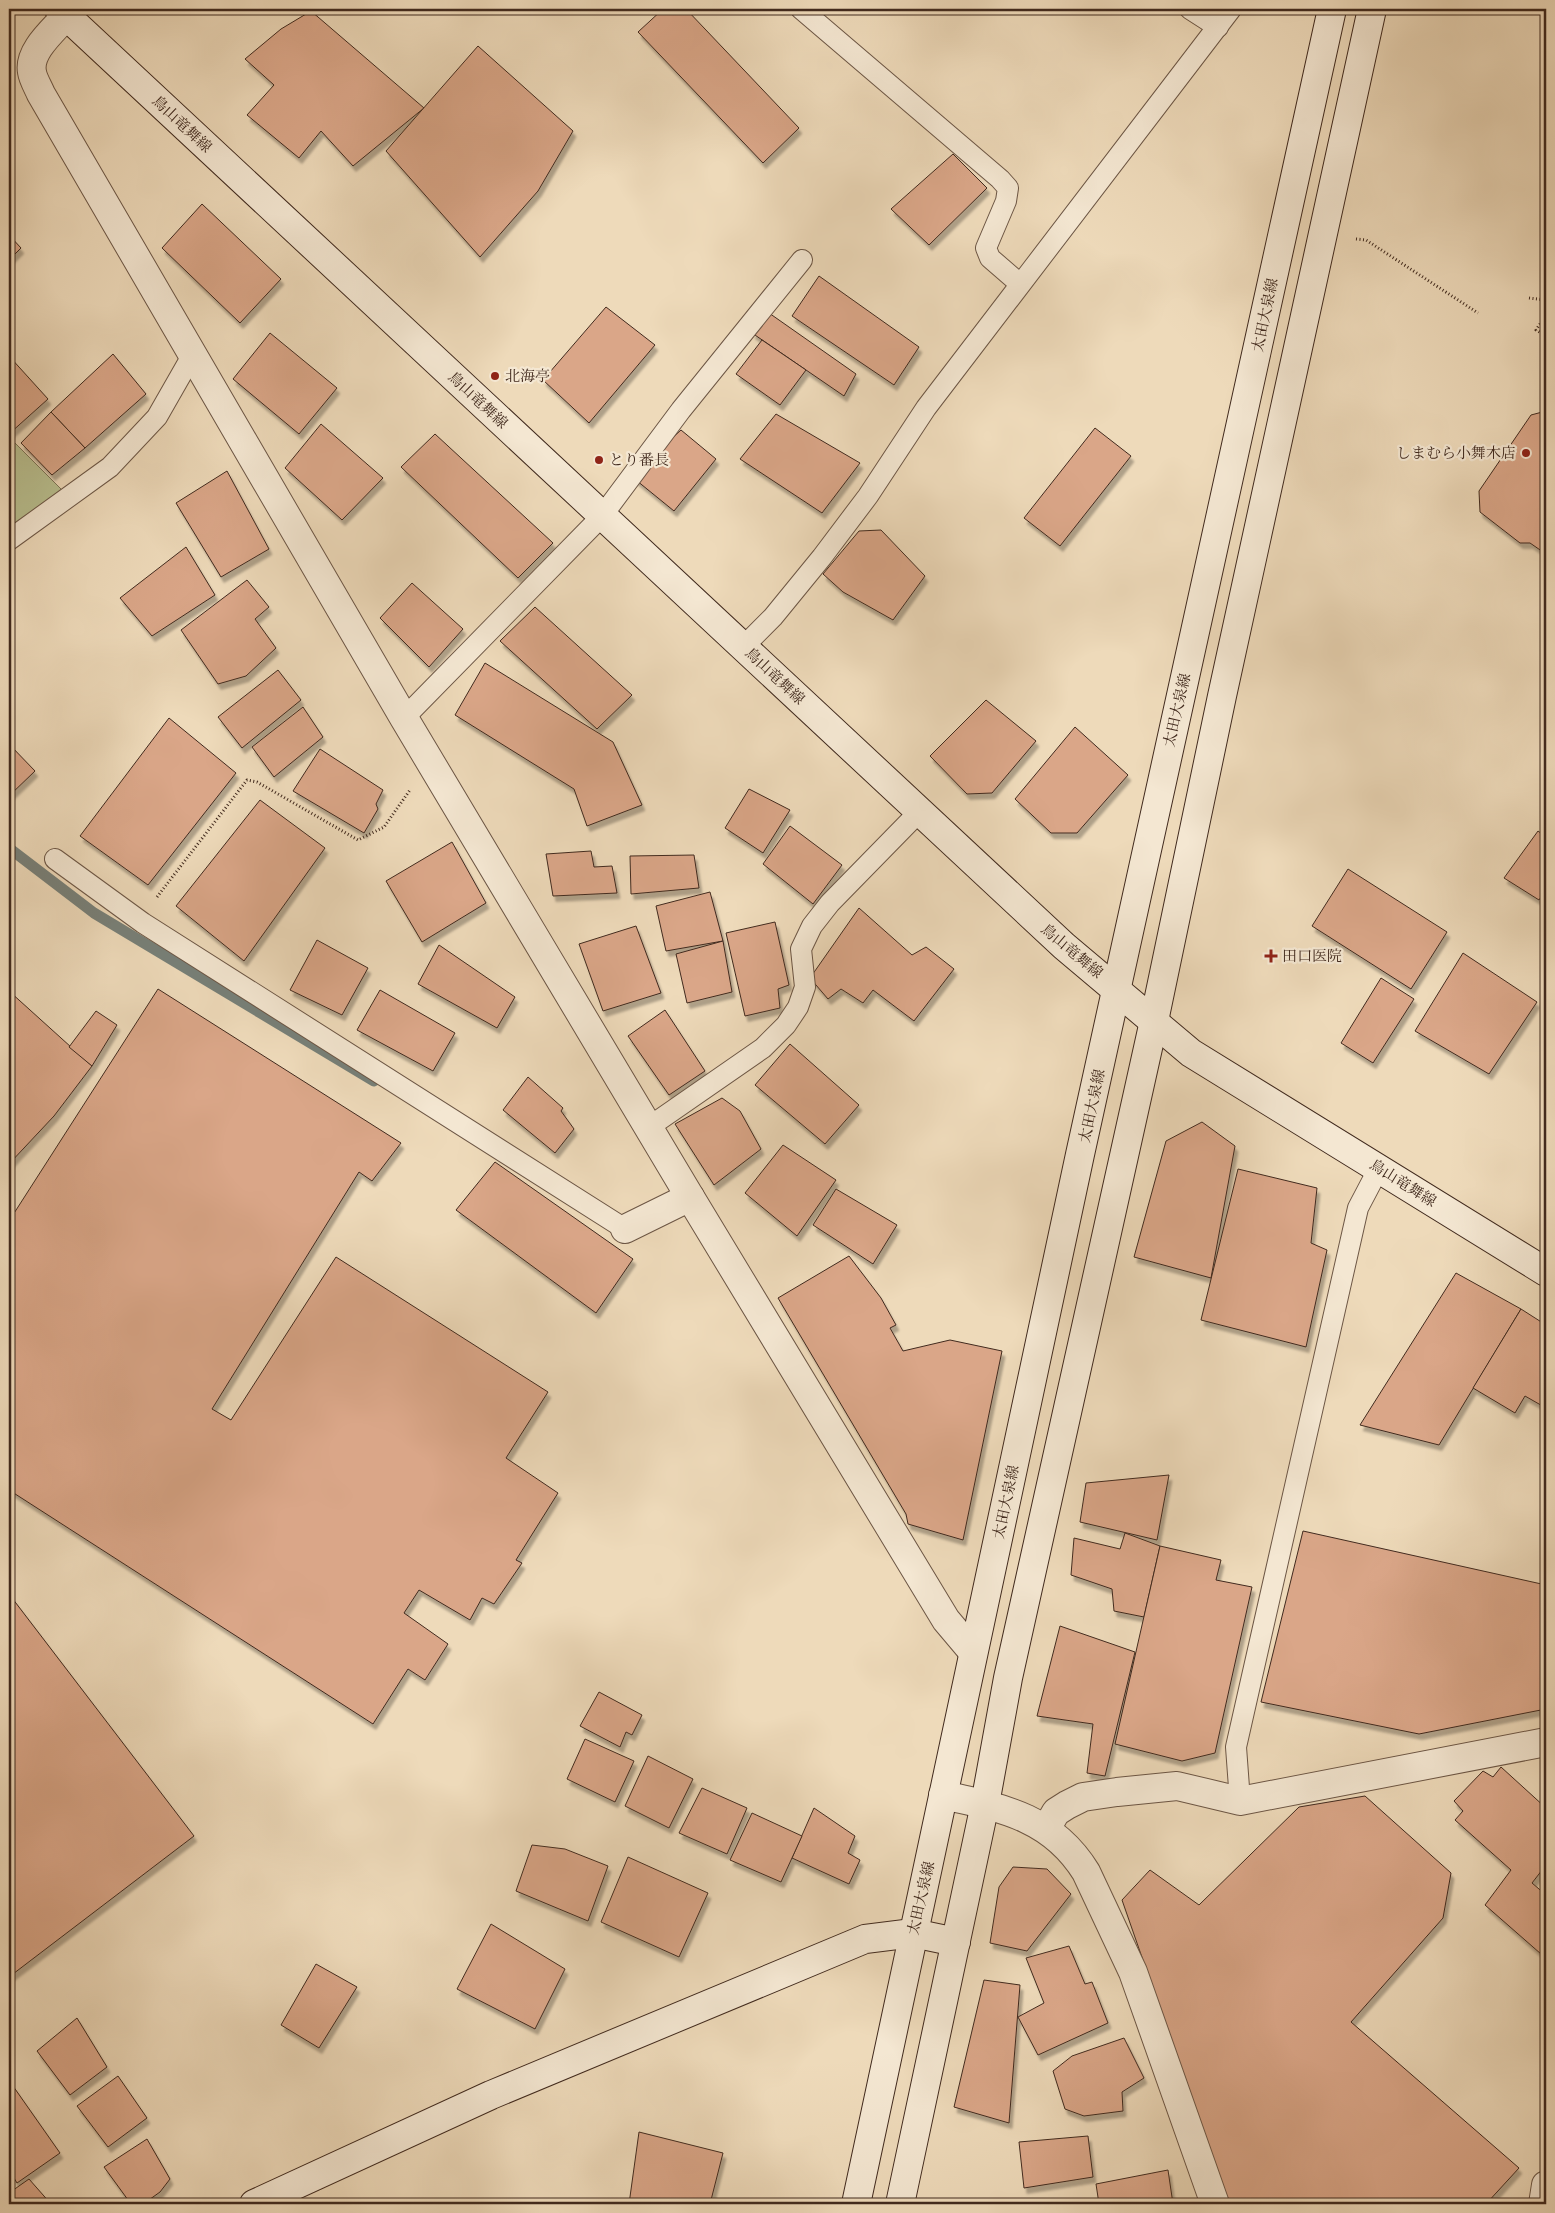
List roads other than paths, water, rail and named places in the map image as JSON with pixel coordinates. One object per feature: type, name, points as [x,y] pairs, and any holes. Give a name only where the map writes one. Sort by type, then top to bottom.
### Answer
[{"type":"main road","name":"太田大泉線","points":[[856,2204],[973,1652],[1332,9]]},
{"type":"main road","points":[[900,2204],[985,1804],[1008,1678],[1154,1021],[1222,696],[1372,9]]},
{"type":"main road","name":"鳥山竜舞線","points":[[63,12],[1064,946],[1191,1053],[1546,1272]]},
{"type":"main road","points":[[63,12],[32,59],[32,72],[41,94],[404,718],[690,1197],[946,1620],[973,1652]]},
{"type":"main road","points":[[625,1229],[690,1197]]},
{"type":"main road","points":[[1046,1828],[1056,1812],[1083,1797],[1177,1786],[1240,1801],[1546,1742]]},
{"type":"main road","points":[[943,1795],[985,1804],[1022,1816],[1046,1828],[1077,1856],[1132,1972],[1215,2204]]},
{"type":"main road","points":[[254,2204],[490,2095],[865,1939],[913,1932],[956,1942]]},
{"type":"main road","points":[[1543,2204],[1546,2185]]},
{"type":"lane","points":[[801,9],[993,172],[1008,188],[1006,201],[986,248],[990,258],[1020,284]]},
{"type":"lane","points":[[1190,9],[1218,27]]},
{"type":"lane","points":[[743,647],[773,617],[822,557],[868,496],[926,408],[1231,9]]},
{"type":"lane","points":[[404,718],[602,516],[681,410],[802,260]]},
{"type":"lane","points":[[9,540],[110,467],[157,417],[192,354]]},
{"type":"lane","points":[[649,1127],[763,1048],[786,1025],[798,1007],[804,987],[802,949],[812,926],[830,903],[920,811]]},
{"type":"lane","points":[[55,859],[140,919],[625,1229]]},
{"type":"lane","points":[[1240,1801],[1236,1747],[1358,1208],[1380,1168]]},
{"type":"waterway","points":[[9,848],[94,913],[374,1081]]},
{"type":"place","name":"北海亭","points":[[495,376]]},
{"type":"place","name":"しまむら小舞木店","points":[[1526,453]]},
{"type":"place","name":"とり番長","points":[[599,460]]},
{"type":"place","name":"田口医院","points":[[1271,956]]}]
